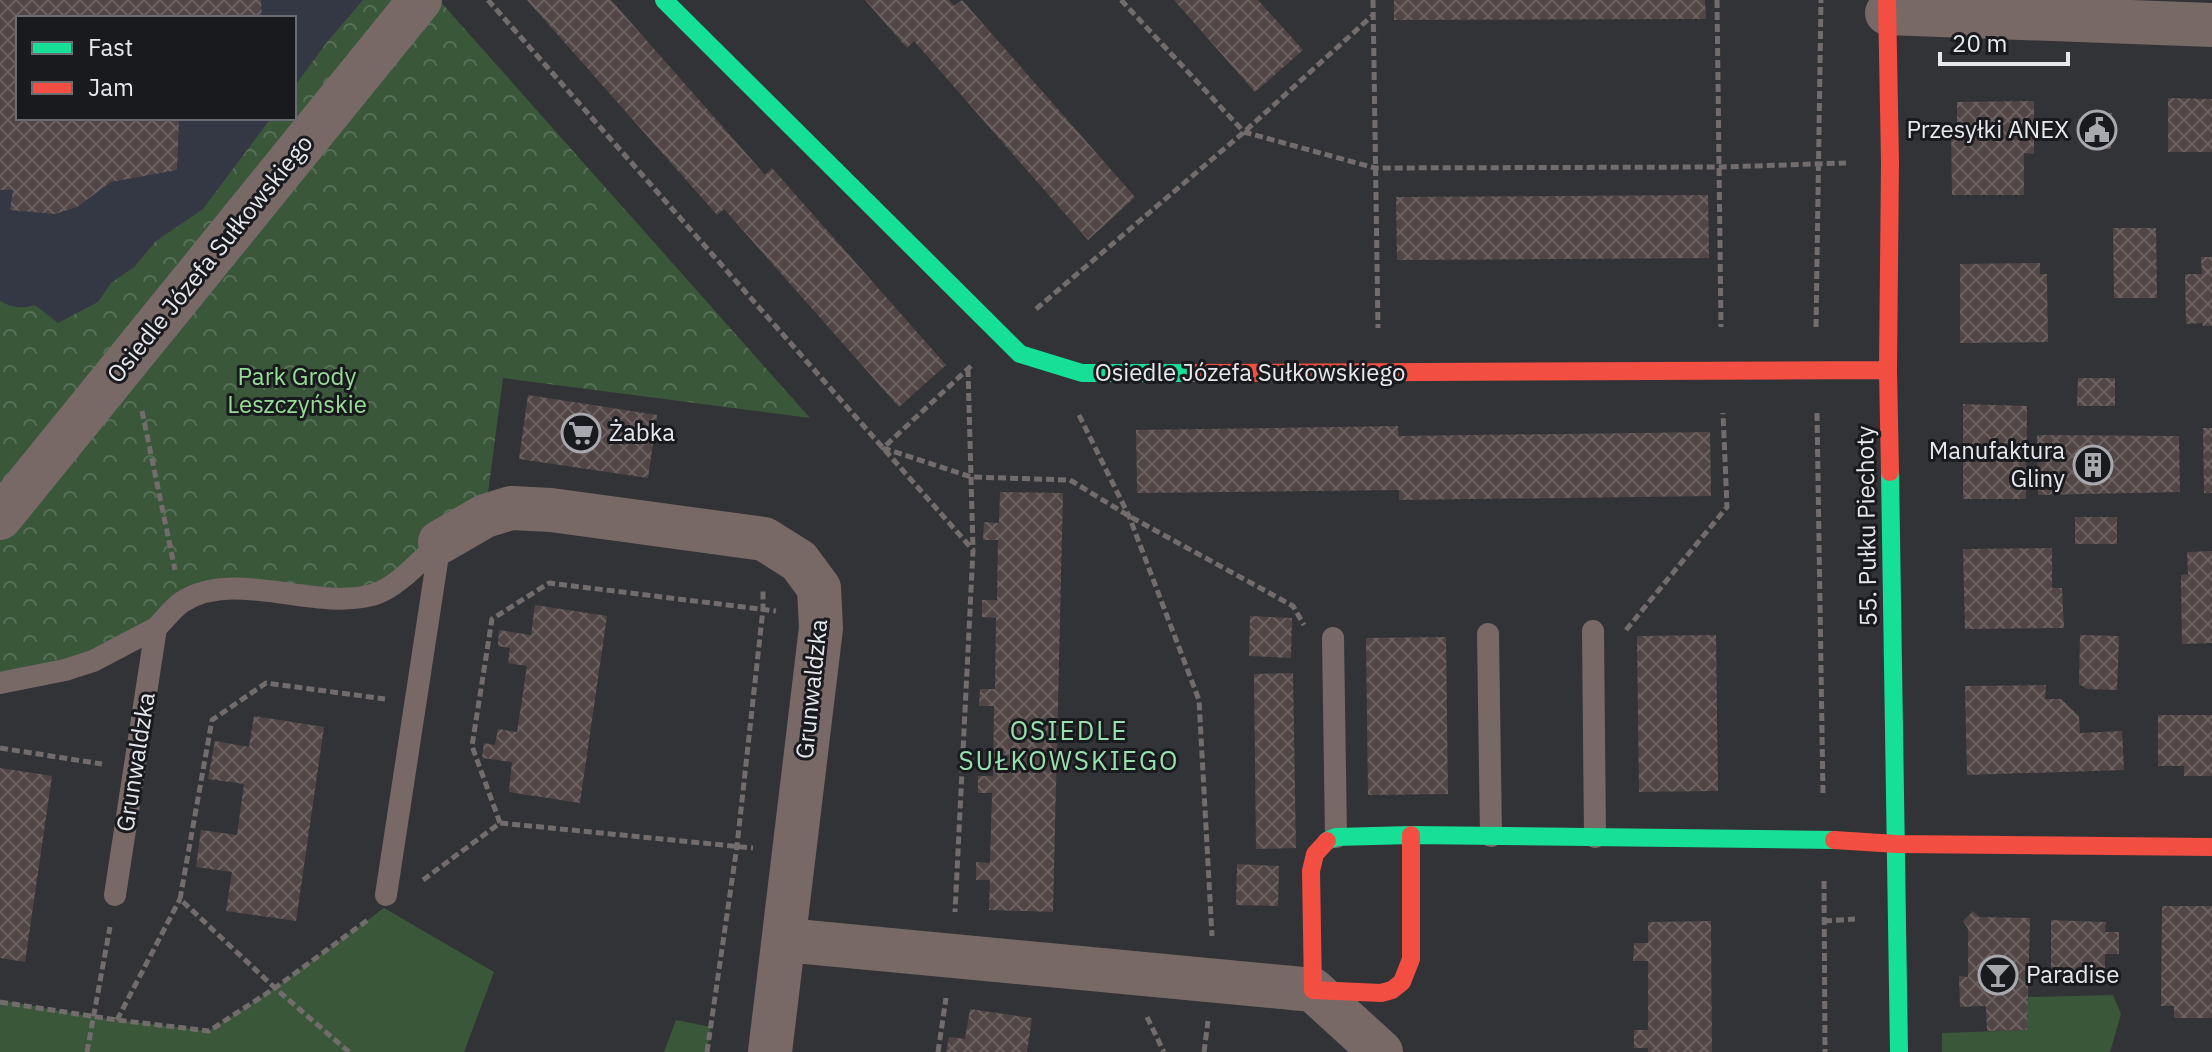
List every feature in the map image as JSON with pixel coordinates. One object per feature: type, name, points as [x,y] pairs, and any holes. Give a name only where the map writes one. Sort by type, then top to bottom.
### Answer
[{"type":"street","name":"Osiedle Józefa Sułkowskiego","points":[[0,518],[420,0]]},
{"type":"street","name":"Osiedle Józefa Sułkowskiego","points":[[664,0],[1020,354],[1054,365],[1082,373],[1888,370]]},
{"type":"street","points":[[1887,6],[2212,25]]},
{"type":"street","name":"55. Pułku Piechoty","points":[[1887,6],[1890,162],[1888,370],[1899,1052]]},
{"type":"street","name":"Grunwaldzka","points":[[440,542],[485,516],[511,508],[551,510],[764,539],[799,561],[819,588],[821,616],[770,1052]]},
{"type":"street","points":[[785,940],[1313,990],[1381,993],[1392,990],[1402,982],[1411,959],[1411,835]]},
{"type":"street","points":[[1381,1052],[1313,990],[1311,871],[1318,848],[1336,837],[1824,839],[1897,844],[2212,847]]},
{"type":"lane","name":"Grunwaldzka","points":[[0,683],[93,661],[156,628],[182,602],[209,591],[244,589],[341,599],[374,595],[392,585],[440,542]]},
{"type":"lane","points":[[386,895],[440,542]]},
{"type":"lane","name":"Grunwaldzka","points":[[115,895],[156,628]]},
{"type":"lane","points":[[1593,631],[1595,837]]},
{"type":"lane","points":[[1488,634],[1491,836]]},
{"type":"lane","points":[[1333,638],[1336,837]]},
{"type":"path","points":[[488,0],[973,550]]},
{"type":"path","points":[[1121,0],[1244,132],[1375,168],[1720,167],[1818,163]]},
{"type":"path","points":[[1373,0],[1379,373]]},
{"type":"path","points":[[1821,0],[1816,371],[1825,1052]]},
{"type":"path","points":[[883,448],[1003,337],[1244,132],[1373,15]]},
{"type":"path","points":[[131,357],[182,602]]},
{"type":"path","points":[[1054,365],[1129,516],[1199,700],[1214,981]]},
{"type":"path","points":[[938,1052],[953,956],[973,550],[968,369]]},
{"type":"path","points":[[883,448],[971,477],[1070,480],[1293,606],[1303,622],[1307,638],[1333,638]]},
{"type":"path","points":[[707,1052],[737,846],[763,609],[764,539]]},
{"type":"path","points":[[500,823],[472,746],[492,619],[549,583],[821,616]]},
{"type":"path","points":[[117,1020],[180,899],[212,720],[266,683],[416,703]]},
{"type":"path","points":[[0,748],[135,769]]},
{"type":"path","points":[[87,1052],[115,895]]},
{"type":"path","points":[[180,899],[349,1052]]},
{"type":"shaded area","points":[[0,0],[420,0],[0,517]]},
{"type":"green space","name":"Park Grody Leszczyńskie","points":[[363,0],[439,0],[810,418],[503,378],[485,516],[392,585],[341,599],[209,591],[156,628],[0,683],[0,301],[17,307],[35,305],[58,323],[98,302],[111,283],[134,267],[156,241],[203,209],[270,120],[296,120],[296,84]]},
{"type":"green space","points":[[384,908],[494,972],[464,1052],[0,1052],[0,1000],[94,1017],[209,1031],[275,988]]},
{"type":"green space","points":[[2113,995],[2121,1014],[2110,1052],[1942,1052],[1942,1033],[2027,1030],[2027,997]]},
{"type":"green space","points":[[676,1020],[711,1027],[707,1052],[664,1052]]},
{"type":"building","points":[[0,0],[261,0],[262,16],[16,16],[16,120],[179,120],[177,170],[111,182],[77,207],[55,214],[10,210],[13,190],[0,190]]},
{"type":"building","points":[[527,0],[611,0],[765,175],[772,168],[946,365],[899,407],[724,209],[717,215]]},
{"type":"building","points":[[865,0],[949,0],[954,6],[962,0],[1135,197],[1088,240],[914,41],[907,48]]},
{"type":"building","points":[[1174,0],[1258,0],[1303,50],[1255,92]]},
{"type":"building","points":[[1394,0],[1705,0],[1706,19],[1394,20]]},
{"type":"building","points":[[2168,98],[2212,99],[2212,152],[2168,152]]},
{"type":"building","points":[[2034,101],[2034,154],[2024,153],[2024,195],[1952,195],[1951,125],[1957,124],[1957,102]]},
{"type":"building","points":[[2086,112],[2112,113],[2111,149],[2085,148]]},
{"type":"building","points":[[1708,195],[1709,258],[1397,260],[1396,197]]},
{"type":"building","points":[[2113,228],[2156,228],[2157,298],[2114,298]]},
{"type":"building","points":[[2201,257],[2212,257],[2212,326],[2186,324],[2185,274],[2202,274]]},
{"type":"building","points":[[2040,263],[2040,274],[2047,274],[2048,342],[1960,343],[1960,264]]},
{"type":"building","points":[[2078,378],[2115,378],[2115,406],[2077,406]]},
{"type":"building","points":[[528,395],[657,415],[648,478],[519,459]]},
{"type":"building","points":[[1963,404],[2027,406],[2026,499],[1963,499]]},
{"type":"building","points":[[1398,426],[1399,436],[1710,432],[1711,496],[1399,500],[1399,490],[1137,493],[1136,430]]},
{"type":"building","points":[[2203,428],[2212,428],[2212,493],[2204,493]]},
{"type":"building","name":"Manufaktura Gliny","points":[[2037,435],[2179,436],[2180,492],[2038,495]]},
{"type":"building","points":[[1000,492],[1063,493],[1053,912],[989,910],[990,880],[976,880],[976,862],[990,863],[992,793],[978,793],[978,776],[993,776],[994,706],[979,706],[980,689],[995,689],[996,618],[982,617],[982,600],[997,600],[998,540],[983,540],[984,522],[999,523]]},
{"type":"building","points":[[2075,517],[2117,517],[2117,544],[2075,544]]},
{"type":"building","points":[[2052,548],[2052,588],[2062,588],[2064,628],[1965,629],[1963,549]]},
{"type":"building","points":[[2212,551],[2212,643],[2182,644],[2181,575],[2188,574],[2187,552]]},
{"type":"building","points":[[535,605],[607,616],[580,803],[509,792],[512,762],[482,758],[484,743],[495,745],[498,729],[517,732],[527,666],[508,663],[510,648],[498,646],[499,630],[531,635]]},
{"type":"building","points":[[1250,616],[1292,618],[1291,658],[1249,656]]},
{"type":"building","points":[[1716,635],[1718,791],[1639,792],[1637,636]]},
{"type":"building","points":[[2080,635],[2119,636],[2117,690],[2087,689],[2079,684]]},
{"type":"building","points":[[1446,637],[1448,794],[1368,795],[1366,638]]},
{"type":"building","points":[[1293,673],[1296,848],[1256,849],[1254,674]]},
{"type":"building","points":[[2046,685],[2045,699],[2061,699],[2079,716],[2080,733],[2122,731],[2124,770],[1967,775],[1965,686]]},
{"type":"building","points":[[2158,715],[2212,715],[2212,776],[2184,776],[2184,766],[2158,766]]},
{"type":"building","points":[[254,716],[324,727],[296,921],[226,911],[232,872],[196,867],[201,830],[237,835],[244,784],[208,779],[215,741],[249,747]]},
{"type":"building","points":[[0,768],[52,776],[25,962],[0,958]]},
{"type":"building","points":[[1237,864],[1279,866],[1278,906],[1236,905]]},
{"type":"building","points":[[2162,906],[2212,906],[2212,1018],[2174,1018],[2174,1006],[2161,1006]]},
{"type":"building","points":[[1973,911],[1979,917],[2030,918],[2027,1030],[1987,1031],[1986,1006],[1960,1007],[1959,976],[1968,977],[1968,929],[1963,921]]},
{"type":"building","points":[[2051,920],[2106,922],[2105,932],[2119,932],[2119,954],[2105,954],[2105,978],[2051,979]]},
{"type":"building","points":[[1711,921],[1712,1052],[1648,1052],[1648,1048],[1634,1048],[1634,1030],[1648,1030],[1648,961],[1633,961],[1634,943],[1648,943],[1648,922]]},
{"type":"building","points":[[970,1009],[1032,1018],[1027,1052],[946,1052],[949,1037],[965,1039]]},
{"type":"traffic: fast","points":[[664,0],[1020,354],[1082,373],[1196,373]]},
{"type":"traffic: fast","points":[[1890,472],[1899,1052]]},
{"type":"traffic: fast","points":[[1327,841],[1336,837],[1411,835],[1834,840]]},
{"type":"traffic: jam","points":[[1887,0],[1890,472]]},
{"type":"traffic: jam","points":[[1196,373],[1888,370]]},
{"type":"traffic: jam","points":[[1327,841],[1315,854],[1311,871],[1313,990],[1381,993],[1392,990],[1402,982],[1411,959],[1411,835]]},
{"type":"traffic: jam","points":[[1834,840],[1897,844],[2212,847]]},
{"type":"place","name":"Przesyłki ANEX","points":[[2097,130]]},
{"type":"place","name":"Żabka","points":[[581,433]]},
{"type":"place","name":"Manufaktura Gliny","points":[[2093,465]]},
{"type":"place","name":"Paradise","points":[[1998,975]]},
{"type":"district","name":"OSIEDLE SUŁKOWSKIEGO","points":[[1069,746]]}]
